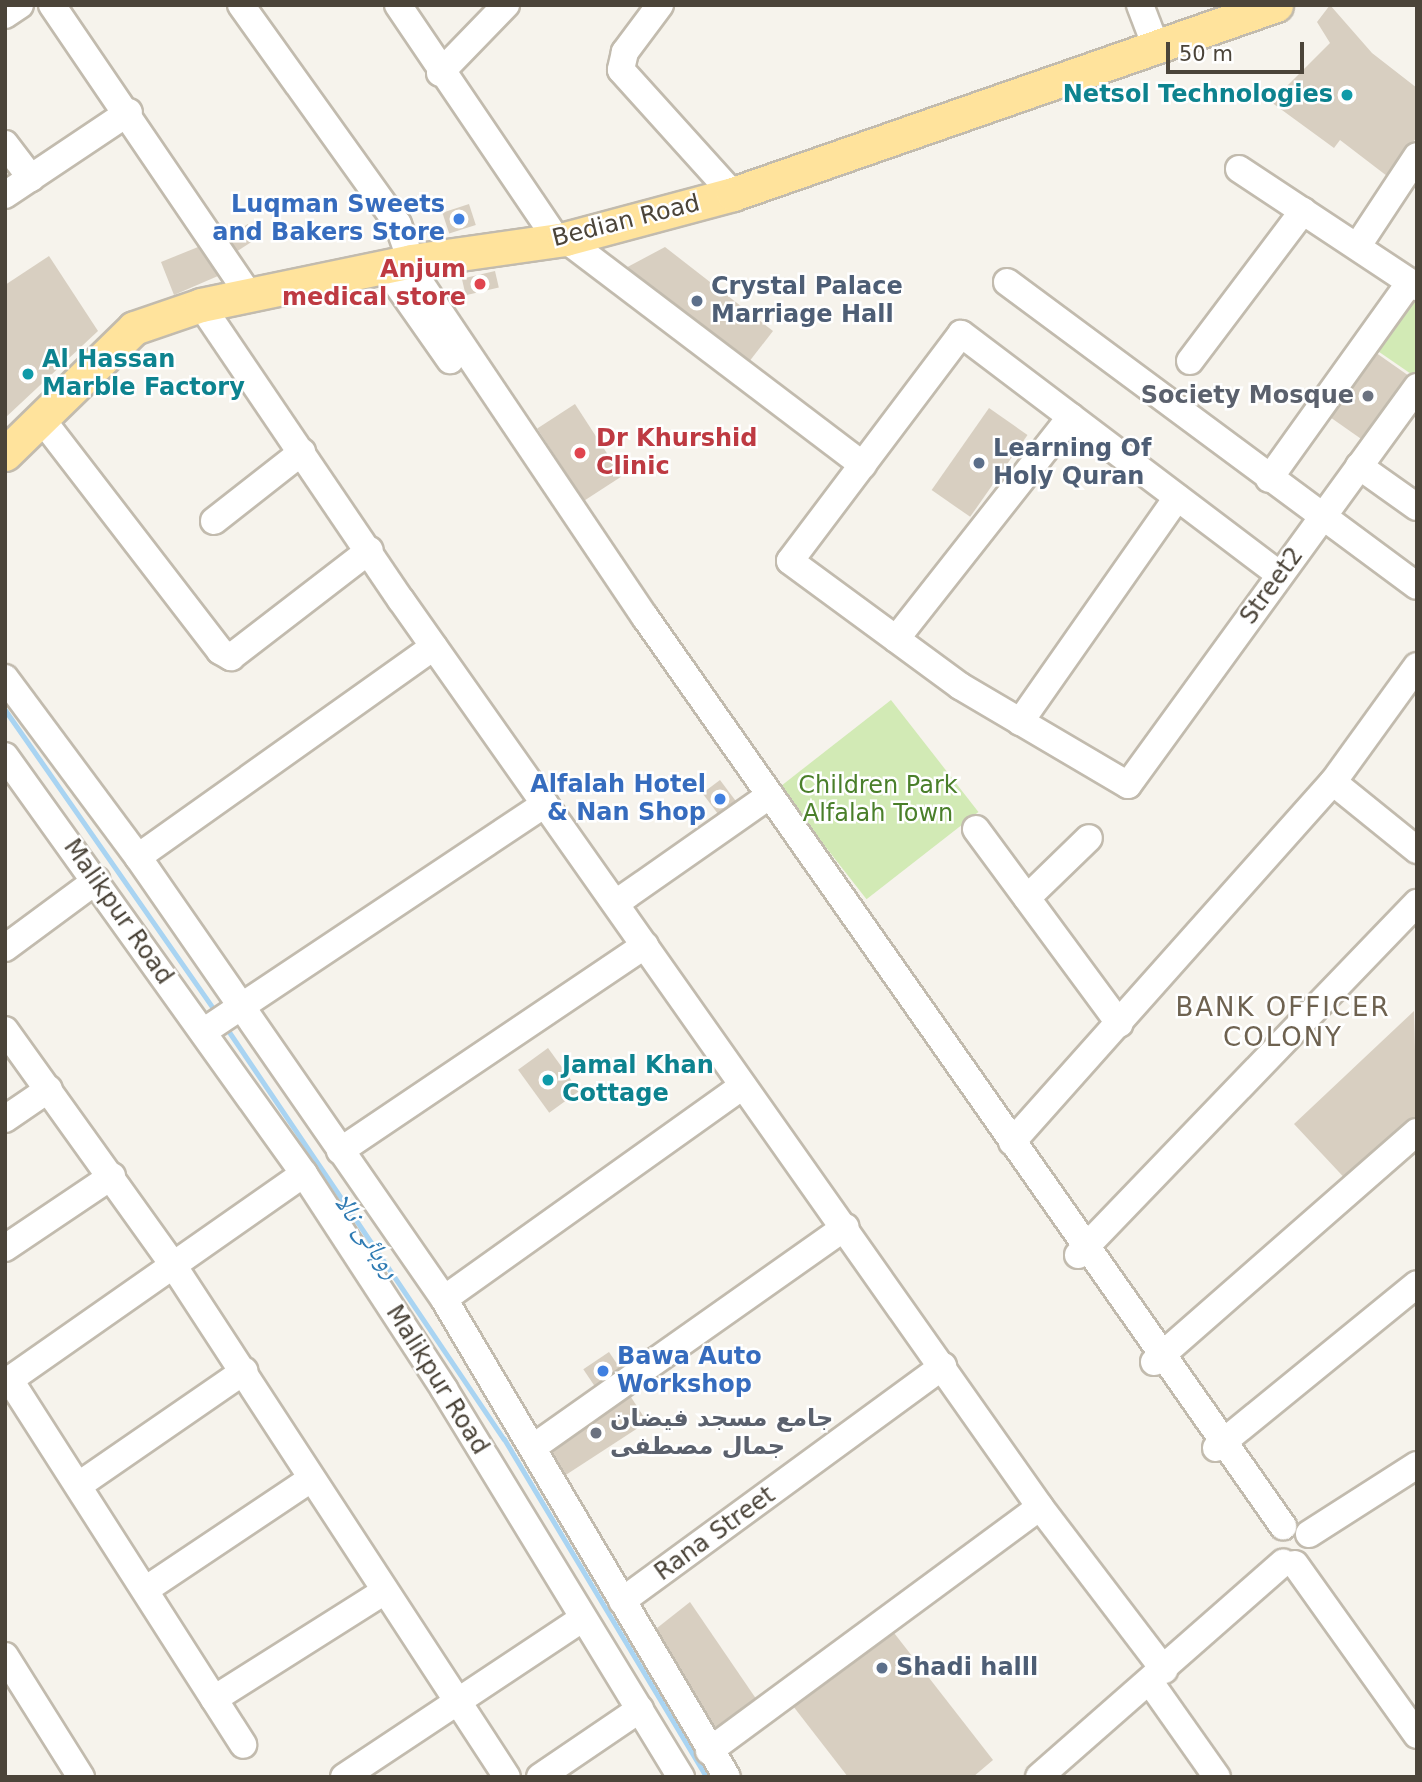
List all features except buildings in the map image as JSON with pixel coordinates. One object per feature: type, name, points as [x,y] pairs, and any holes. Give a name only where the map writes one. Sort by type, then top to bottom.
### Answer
[{"type":"main road","name":"Bedian Road","points":[[5,454],[134,328],[201,305],[401,263],[561,239],[733,194],[996,107],[1155,44],[1276,5]]},
{"type":"street","points":[[5,15],[20,5]]},
{"type":"street","points":[[52,5],[129,112],[250,296]]},
{"type":"street","points":[[241,5],[398,224],[401,263],[466,368],[1279,1529]]},
{"type":"street","points":[[398,5],[439,74],[561,239],[863,465]]},
{"type":"street","points":[[439,74],[506,5]]},
{"type":"street","points":[[1140,5],[1155,44]]},
{"type":"street","points":[[653,8],[625,52],[621,69],[733,194]]},
{"type":"street","points":[[5,195],[129,112]]},
{"type":"street","points":[[5,144],[31,178]]},
{"type":"street","points":[[1359,244],[1417,156]]},
{"type":"street","points":[[1239,169],[1359,244],[1413,285],[1269,479]]},
{"type":"street","points":[[1190,361],[1303,211]]},
{"type":"street","points":[[1007,282],[1269,479],[1417,586]]},
{"type":"street","points":[[201,305],[434,647],[943,1366],[1157,1676],[1217,1777]]},
{"type":"street","points":[[1177,498],[1020,722],[896,639],[790,561],[961,334],[1280,575]]},
{"type":"street","name":"Street2","points":[[1020,722],[1128,785],[1417,387]]},
{"type":"street","points":[[40,417],[220,651],[231,657],[370,551]]},
{"type":"street","points":[[896,639],[1071,417]]},
{"type":"street","points":[[214,521],[302,452]]},
{"type":"street","points":[[1359,466],[1417,507]]},
{"type":"street","points":[[138,856],[434,647]]},
{"type":"street","points":[[1012,1142],[1121,1024],[1333,782],[1417,666]]},
{"type":"street","points":[[5,678],[138,856],[222,1021],[340,1151],[444,1299],[536,1446],[622,1601],[709,1751],[727,1777]]},
{"type":"street","name":"Malikpur Road","points":[[5,756],[97,880],[222,1021],[304,1174],[444,1389],[582,1619],[681,1777]]},
{"type":"street","points":[[1333,782],[1417,850]]},
{"type":"street","points":[[616,903],[765,798]]},
{"type":"street","points":[[765,798],[1012,1142],[1083,1251]]},
{"type":"street","points":[[222,1021],[545,804]]},
{"type":"street","points":[[976,829],[1121,1024]]},
{"type":"street","points":[[1027,898],[1089,838]]},
{"type":"street","points":[[5,947],[97,880]]},
{"type":"street","points":[[1083,1251],[1417,903]]},
{"type":"street","points":[[340,1151],[645,945]]},
{"type":"street","points":[[5,1030],[50,1089],[173,1265],[244,1371],[454,1702],[507,1777]]},
{"type":"street","points":[[444,1299],[743,1086]]},
{"type":"street","points":[[5,1119],[50,1089]]},
{"type":"street","points":[[1159,1357],[1417,1132]]},
{"type":"street","points":[[243,1745],[79,1485],[7,1382],[304,1174]]},
{"type":"street","points":[[5,1248],[112,1176]]},
{"type":"street","points":[[536,1446],[845,1227]]},
{"type":"street","points":[[1220,1444],[1417,1284]]},
{"type":"street","name":"Rana Street","points":[[622,1601],[943,1366]]},
{"type":"street","points":[[79,1485],[244,1371]]},
{"type":"street","points":[[1039,1777],[1299,1554],[1417,1465]]},
{"type":"street","points":[[145,1590],[311,1479]]},
{"type":"street","points":[[709,1751],[1040,1507]]},
{"type":"street","points":[[1279,1529],[1298,1525],[1299,1554],[1417,1735]]},
{"type":"street","points":[[1279,1529],[1272,1550],[1299,1554],[1417,1709]]},
{"type":"street","points":[[214,1699],[383,1591]]},
{"type":"street","points":[[344,1777],[582,1619]]},
{"type":"street","points":[[5,1656],[14,1690],[71,1773]]},
{"type":"street","points":[[540,1777],[640,1709]]},
{"type":"green space","points":[[1407,292],[1417,299],[1417,378],[1369,345]]},
{"type":"green space","name":"Children Park Alfalah Town","points":[[891,700],[978,812],[867,899],[779,787]]},
{"type":"waterway","name":"روہائی نالا","points":[[5,710],[218,1015]]},
{"type":"waterway","name":"روہائی نالا","points":[[225,1026],[504,1439],[706,1777]]},
{"type":"place","name":"Netsol Technologies","points":[[1347,95]]},
{"type":"place","name":"Luqman Sweets and Bakers Store","points":[[459,219]]},
{"type":"place","name":"Anjum medical store","points":[[480,284]]},
{"type":"place","name":"Crystal Palace Marriage Hall","points":[[697,301]]},
{"type":"place","name":"Al Hassan Marble Factory","points":[[28,374]]},
{"type":"place","name":"Society Mosque","points":[[1368,396]]},
{"type":"place","name":"Dr Khurshid Clinic","points":[[580,453]]},
{"type":"place","name":"Learning Of Holy Quran","points":[[979,463]]},
{"type":"place","name":"Alfalah Hotel & Nan Shop","points":[[720,799]]},
{"type":"place","name":"Jamal Khan Cottage","points":[[548,1080]]},
{"type":"place","name":"Bawa Auto Workshop","points":[[603,1371]]},
{"type":"place","name":"جامع مسجد فیضان جمال مصطفی","points":[[596,1433]]},
{"type":"place","name":"Shadi halll","points":[[882,1668]]},
{"type":"district","name":"BANK OFFICER COLONY","points":[[1283,1023]]}]
